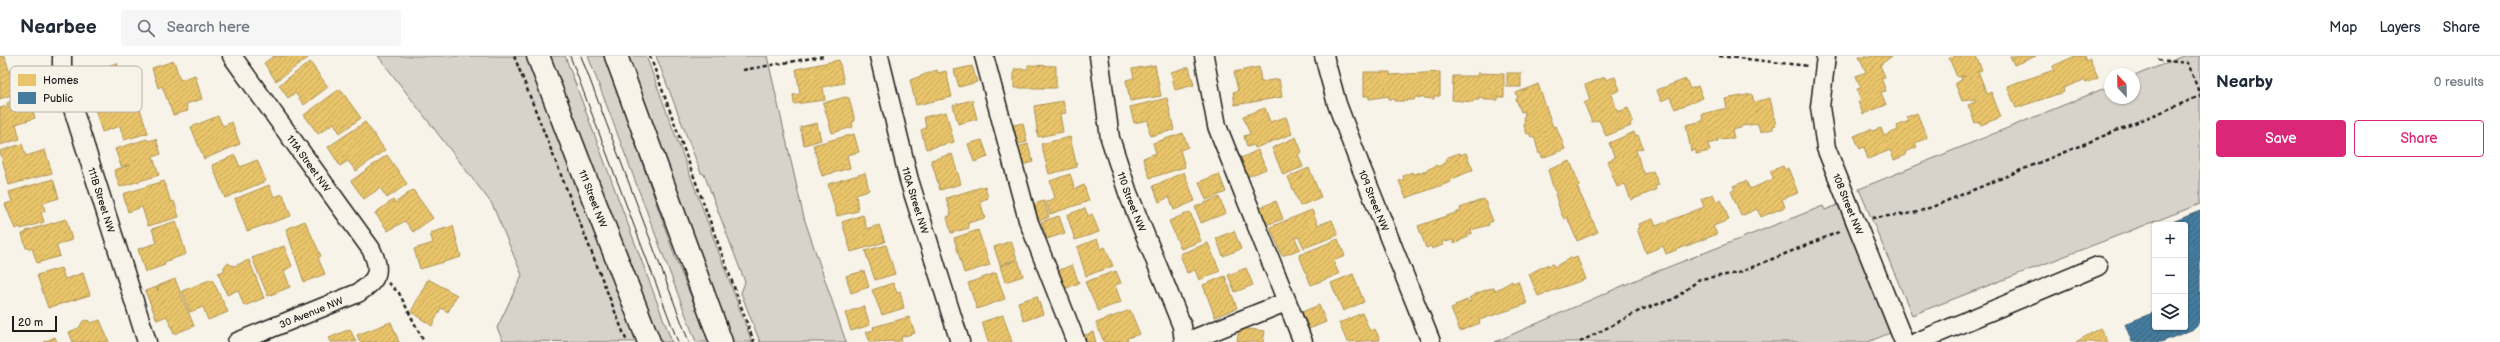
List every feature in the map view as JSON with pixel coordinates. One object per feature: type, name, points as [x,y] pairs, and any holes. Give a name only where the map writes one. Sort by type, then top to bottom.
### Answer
[{"type":"main road","name":"111 Street NW","points":[[538,56],[649,342]]},
{"type":"main road","points":[[616,56],[721,342]]},
{"type":"street","name":"111A Street NW","points":[[232,56],[371,249],[378,265],[377,274]]},
{"type":"street","name":"110A Street NW","points":[[879,56],[910,186],[960,342]]},
{"type":"street","points":[[984,56],[1028,220],[1076,342]]},
{"type":"street","name":"110 Street NW","points":[[1099,56],[1110,138],[1128,193],[1182,326],[1185,342]]},
{"type":"street","points":[[1204,56],[1217,126],[1303,342]]},
{"type":"street","name":"109 Street NW","points":[[1324,56],[1330,81],[1357,158],[1431,342]]},
{"type":"street","name":"108 Street NW","points":[[1825,61],[1820,107],[1826,148],[1904,342]]},
{"type":"street","name":"111B Street NW","points":[[74,112],[147,342]]},
{"type":"street","points":[[1917,342],[2098,266]]},
{"type":"street","name":"30 Avenue NW","points":[[237,342],[358,293],[373,282],[377,274]]},
{"type":"street","points":[[1185,342],[1286,302]]},
{"type":"path","points":[[514,56],[627,342]]},
{"type":"path","points":[[650,56],[754,342]]},
{"type":"path","points":[[743,70],[824,56]]},
{"type":"path","points":[[1719,56],[1825,61]]},
{"type":"path","points":[[1870,219],[1877,216],[1914,213],[1932,207],[2200,96],[2188,63],[2158,60]]},
{"type":"path","points":[[1580,342],[1636,313],[1674,299],[1700,279],[1738,273],[1842,230]]},
{"type":"path","points":[[377,274],[400,292],[424,342]]},
{"type":"shaded area","points":[[378,56],[526,56],[638,342],[503,341],[497,328],[522,275],[492,204]]},
{"type":"shaded area","points":[[549,56],[565,56],[672,342],[661,342]]},
{"type":"shaded area","points":[[588,56],[605,56],[678,265],[710,342],[696,342]]},
{"type":"shaded area","points":[[627,56],[646,56],[752,342],[731,342]]},
{"type":"shaded area","points":[[656,56],[767,56],[804,218],[846,342],[760,342],[741,293],[745,282],[704,174],[701,173]]},
{"type":"shaded area","points":[[2184,56],[2200,56],[2200,204],[1912,315],[1859,189],[2104,88],[2104,104],[2140,104],[2140,74]]},
{"type":"shaded area","points":[[1838,205],[1890,333],[1868,342],[1495,342],[1638,279],[1823,206],[1825,210]]},
{"type":"building: Homes","points":[[0,56],[5,57],[10,73],[10,95],[0,99]]},
{"type":"building: Homes","points":[[274,56],[307,56],[308,58],[276,81],[264,63]]},
{"type":"building: Homes","points":[[1859,56],[1892,56],[1880,65],[1885,77],[1881,78],[1886,91],[1881,92],[1886,105],[1863,114],[1858,102],[1861,101],[1857,89],[1861,88],[1856,76],[1866,72]]},
{"type":"building: Homes","points":[[1954,56],[1976,56],[1982,70],[1978,71],[1987,94],[1991,92],[2001,117],[1981,125],[1980,122],[1975,123],[1968,105],[1975,102],[1975,99],[1962,101],[1955,83],[1962,80],[1961,77],[1965,76],[1957,77],[1949,58]]},
{"type":"building: Homes","points":[[2010,56],[2036,56],[2014,65]]},
{"type":"building: Homes","points":[[2075,56],[2084,56],[2086,61],[2090,59],[2098,78],[2086,83],[2084,80],[2063,88],[2064,92],[2016,108],[2007,86],[2054,70],[2053,66]]},
{"type":"building: Homes","points":[[839,60],[844,83],[823,87],[825,100],[794,104],[793,95],[800,94],[796,69]]},
{"type":"building: Homes","points":[[174,61],[180,80],[195,75],[202,99],[186,104],[188,111],[173,115],[162,86],[158,88],[152,68]]},
{"type":"building: Homes","points":[[310,62],[328,87],[304,105],[295,93],[288,98],[279,85]]},
{"type":"building: Homes","points":[[117,63],[118,66],[107,66]]},
{"type":"building: Homes","points":[[1028,65],[1056,66],[1056,88],[1014,88],[1014,69],[1028,69]]},
{"type":"building: Homes","points":[[1155,65],[1161,96],[1130,101],[1126,80],[1134,78],[1132,69]]},
{"type":"building: Homes","points":[[972,66],[977,82],[959,87],[954,70]]},
{"type":"building: Homes","points":[[1189,67],[1194,85],[1175,90],[1171,72]]},
{"type":"building: Homes","points":[[1259,67],[1261,82],[1279,79],[1282,97],[1235,105],[1233,92],[1238,91],[1234,72]]},
{"type":"building: Homes","points":[[937,70],[938,73],[946,71],[952,97],[916,105],[910,80]]},
{"type":"building: Homes","points":[[1364,72],[1390,72],[1390,75],[1440,72],[1440,96],[1434,96],[1434,99],[1415,97],[1414,100],[1408,101],[1395,101],[1395,99],[1389,99],[1389,96],[1369,99],[1369,96],[1364,96]]},
{"type":"building: Homes","points":[[1478,73],[1504,74],[1504,97],[1498,97],[1498,100],[1484,100],[1484,98],[1479,97],[1479,100],[1473,100],[1473,102],[1452,100],[1453,76],[1478,76]]},
{"type":"building: Homes","points":[[1507,73],[1521,73],[1521,87],[1507,87]]},
{"type":"building: Homes","points":[[1605,77],[1606,80],[1615,77],[1620,90],[1611,94],[1618,112],[1628,108],[1633,121],[1630,123],[1631,126],[1606,136],[1599,120],[1592,122],[1584,103],[1590,100],[1585,85]]},
{"type":"building: Homes","points":[[1686,79],[1690,89],[1698,86],[1703,98],[1675,109],[1670,97],[1661,101],[1657,90]]},
{"type":"building: Homes","points":[[1538,84],[1553,127],[1556,126],[1565,149],[1542,158],[1541,153],[1539,154],[1534,136],[1531,137],[1529,133],[1527,134],[1523,123],[1525,122],[1523,117],[1525,116],[1524,111],[1521,112],[1516,99],[1518,98],[1516,93]]},
{"type":"building: Homes","points":[[340,89],[361,118],[340,133],[334,123],[318,134],[304,115]]},
{"type":"building: Homes","points":[[1752,94],[1754,102],[1770,98],[1776,125],[1773,126],[1773,129],[1760,132],[1758,124],[1741,126],[1741,128],[1732,130],[1734,138],[1717,139],[1718,141],[1708,144],[1710,151],[1696,154],[1696,150],[1691,151],[1686,125],[1703,121],[1702,114],[1727,108],[1725,99]]},
{"type":"building: Homes","points":[[845,97],[849,98],[855,121],[852,122],[853,127],[832,133],[823,103]]},
{"type":"building: Homes","points":[[1167,98],[1174,130],[1150,136],[1148,120],[1134,123],[1130,107]]},
{"type":"building: Homes","points":[[972,100],[977,119],[958,124],[953,105]]},
{"type":"building: Homes","points":[[1063,101],[1066,113],[1060,114],[1063,132],[1038,137],[1034,106]]},
{"type":"building: Homes","points":[[10,102],[10,112],[33,112],[35,118],[16,124],[20,139],[0,145],[0,108],[8,106],[7,103]]},
{"type":"building: Homes","points":[[1265,108],[1270,122],[1286,117],[1292,134],[1255,148],[1254,145],[1247,147],[1244,136],[1250,134],[1243,116]]},
{"type":"building: Homes","points":[[96,112],[141,112],[148,133],[124,140],[120,126],[102,132]]},
{"type":"building: Homes","points":[[946,112],[954,142],[926,149],[921,130],[926,128],[924,117]]},
{"type":"building: Homes","points":[[1917,113],[1927,138],[1915,143],[1917,147],[1905,152],[1906,155],[1894,160],[1890,150],[1868,159],[1864,147],[1860,149],[1854,136],[1871,129],[1872,131],[1881,128],[1884,136],[1898,130],[1897,126],[1909,121],[1907,117]]},
{"type":"building: Homes","points":[[218,116],[223,126],[232,122],[240,144],[204,159],[191,127]]},
{"type":"building: Homes","points":[[365,122],[385,150],[356,171],[348,161],[340,166],[328,147]]},
{"type":"building: Homes","points":[[817,123],[821,140],[804,145],[800,127]]},
{"type":"building: Homes","points":[[1023,123],[1027,142],[1010,146],[1005,127]]},
{"type":"building: Homes","points":[[1634,132],[1635,136],[1638,135],[1643,148],[1636,150],[1641,167],[1645,174],[1653,171],[1659,185],[1655,186],[1656,190],[1631,200],[1625,184],[1617,187],[1607,161],[1615,158],[1609,143]]},
{"type":"building: Homes","points":[[1183,133],[1188,147],[1180,150],[1185,167],[1150,178],[1143,158],[1156,153],[1153,143]]},
{"type":"building: Homes","points":[[854,134],[859,152],[847,155],[850,168],[822,176],[813,145]]},
{"type":"building: Homes","points":[[1070,137],[1077,167],[1049,174],[1041,144]]},
{"type":"building: Homes","points":[[1296,137],[1302,152],[1298,154],[1303,167],[1283,175],[1272,148]]},
{"type":"building: Homes","points":[[147,139],[148,141],[156,139],[161,154],[153,157],[159,175],[120,187],[114,170],[130,165],[121,166],[115,149]]},
{"type":"building: Homes","points":[[982,140],[988,157],[974,162],[968,144]]},
{"type":"building: Homes","points":[[22,144],[26,156],[45,150],[52,173],[9,185],[0,151]]},
{"type":"building: Homes","points":[[1028,144],[1033,162],[1015,167],[1010,149]]},
{"type":"building: Homes","points":[[1258,150],[1266,169],[1247,177],[1239,159]]},
{"type":"building: Homes","points":[[1459,153],[1460,155],[1466,153],[1473,170],[1450,180],[1451,182],[1406,198],[1399,181],[1404,179],[1403,176],[1412,172],[1414,175],[1419,172],[1419,174],[1437,165],[1438,167],[1447,161],[1446,158]]},
{"type":"building: Homes","points":[[952,154],[961,184],[940,190],[931,160]]},
{"type":"building: Homes","points":[[235,155],[240,167],[257,160],[266,181],[225,198],[212,165]]},
{"type":"building: Homes","points":[[387,155],[407,184],[387,198],[380,188],[364,199],[351,181]]},
{"type":"building: Homes","points":[[1570,161],[1580,186],[1577,187],[1598,232],[1577,241],[1567,217],[1564,219],[1561,213],[1555,194],[1557,193],[1554,190],[1548,170]]},
{"type":"building: Homes","points":[[1783,166],[1785,170],[1788,168],[1798,193],[1782,199],[1785,207],[1761,217],[1757,209],[1741,216],[1731,191],[1735,190],[1733,186],[1746,181],[1750,189],[1774,179],[1770,171]]},
{"type":"building: Homes","points":[[1309,168],[1321,197],[1300,206],[1288,177]]},
{"type":"building: Homes","points":[[1184,172],[1195,201],[1174,210],[1169,197],[1159,202],[1153,186]]},
{"type":"building: Homes","points":[[865,173],[869,190],[856,194],[858,211],[837,216],[828,184]]},
{"type":"building: Homes","points":[[1070,174],[1075,189],[1084,185],[1089,201],[1050,214],[1046,202],[1055,198],[1050,181]]},
{"type":"building: Homes","points":[[1219,174],[1226,192],[1206,200],[1199,182]]},
{"type":"building: Homes","points":[[53,179],[59,198],[43,203],[45,211],[41,212],[44,222],[21,229],[20,227],[15,229],[5,204],[12,202],[9,192]]},
{"type":"building: Homes","points":[[164,181],[171,202],[174,201],[179,217],[148,226],[142,207],[128,212],[123,194]]},
{"type":"building: Homes","points":[[269,185],[274,197],[283,194],[291,216],[247,231],[235,199]]},
{"type":"building: Homes","points":[[985,186],[988,198],[980,201],[985,218],[968,223],[969,228],[951,233],[947,217],[951,215],[946,198]]},
{"type":"building: Homes","points":[[413,190],[433,218],[413,232],[405,221],[388,231],[375,213],[393,200],[395,203]]},
{"type":"building: Homes","points":[[1713,194],[1716,201],[1721,199],[1729,220],[1713,226],[1717,234],[1666,254],[1663,246],[1646,253],[1637,229],[1640,228],[1639,224],[1653,219],[1656,226],[1704,207],[1701,199]]},
{"type":"building: Homes","points":[[1219,197],[1226,213],[1201,223],[1195,207]]},
{"type":"building: Homes","points":[[1484,199],[1493,221],[1488,223],[1489,225],[1471,230],[1472,233],[1467,235],[1468,237],[1454,243],[1453,240],[1446,242],[1446,240],[1442,242],[1443,245],[1432,249],[1431,246],[1426,248],[1418,226],[1461,211],[1460,208]]},
{"type":"building: Homes","points":[[1044,201],[1049,217],[1032,223],[1027,206]]},
{"type":"building: Homes","points":[[1276,201],[1283,219],[1266,225],[1259,208]]},
{"type":"building: Homes","points":[[1085,208],[1088,216],[1092,214],[1099,232],[1075,240],[1067,215]]},
{"type":"building: Homes","points":[[1312,210],[1318,225],[1332,220],[1338,235],[1304,248],[1299,237],[1295,238],[1300,249],[1282,256],[1270,227]]},
{"type":"building: Homes","points":[[1190,212],[1201,241],[1181,249],[1169,221]]},
{"type":"building: Homes","points":[[863,215],[867,229],[879,225],[885,242],[851,252],[842,222]]},
{"type":"building: Homes","points":[[1059,216],[1065,233],[1047,239],[1041,222]]},
{"type":"building: Homes","points":[[66,219],[72,240],[56,245],[60,256],[37,263],[32,248],[26,248],[22,234],[26,233],[26,231]]},
{"type":"building: Homes","points":[[176,221],[186,254],[164,262],[165,265],[145,272],[138,249],[157,243],[152,229]]},
{"type":"building: Homes","points":[[305,221],[321,256],[318,258],[325,274],[304,282],[286,229]]},
{"type":"building: Homes","points":[[453,226],[461,257],[420,269],[414,249],[433,243],[430,233]]},
{"type":"building: Homes","points":[[978,230],[990,265],[964,273],[954,238]]},
{"type":"building: Homes","points":[[1234,231],[1241,249],[1223,256],[1216,238]]},
{"type":"building: Homes","points":[[1097,239],[1101,249],[1105,247],[1113,266],[1086,276],[1077,247]]},
{"type":"building: Homes","points":[[1338,239],[1345,256],[1333,261],[1339,274],[1311,285],[1299,255]]},
{"type":"building: Homes","points":[[1011,241],[1017,259],[1000,265],[994,247]]},
{"type":"building: Homes","points":[[1208,243],[1220,271],[1199,280],[1195,270],[1187,273],[1180,254]]},
{"type":"building: Homes","points":[[886,245],[895,274],[875,280],[865,251]]},
{"type":"building: Homes","points":[[284,246],[292,266],[284,271],[290,287],[268,296],[252,258]]},
{"type":"building: Homes","points":[[1572,257],[1572,259],[1577,257],[1586,279],[1538,296],[1529,274],[1548,264],[1548,266],[1553,264],[1554,267]]},
{"type":"building: Homes","points":[[249,260],[264,298],[244,306],[238,290],[227,295],[218,273],[224,271],[224,267],[227,263],[234,266]]},
{"type":"building: Homes","points":[[1018,260],[1023,276],[1005,282],[1000,266]]},
{"type":"building: Homes","points":[[1072,265],[1079,283],[1064,289],[1057,271]]},
{"type":"building: Homes","points":[[61,268],[65,279],[83,273],[90,295],[48,308],[37,275]]},
{"type":"building: Homes","points":[[1246,268],[1253,285],[1235,292],[1228,275]]},
{"type":"building: Homes","points":[[864,271],[869,287],[851,293],[846,276]]},
{"type":"building: Homes","points":[[1116,271],[1121,283],[1115,285],[1121,302],[1098,311],[1085,282]]},
{"type":"building: Homes","points":[[996,273],[1005,299],[977,309],[968,283]]},
{"type":"building: Homes","points":[[1353,274],[1364,302],[1343,311],[1331,283]]},
{"type":"building: Homes","points":[[1225,276],[1237,308],[1215,317],[1203,285]]},
{"type":"building: Homes","points":[[175,279],[194,326],[174,334],[167,316],[157,320],[145,291],[157,287],[158,291],[158,286]]},
{"type":"building: Homes","points":[[212,279],[228,312],[208,320],[203,307],[190,312],[182,291]]},
{"type":"building: Homes","points":[[428,279],[457,295],[448,312],[441,308],[432,326],[411,312]]},
{"type":"building: Homes","points":[[1512,281],[1513,283],[1518,281],[1527,304],[1479,320],[1480,323],[1460,331],[1451,309],[1456,307],[1455,305],[1467,300],[1468,302],[1471,301],[1469,298],[1488,289],[1494,288],[1495,291]]},
{"type":"building: Homes","points":[[893,283],[897,293],[900,291],[904,308],[882,315],[872,290]]},
{"type":"building: Homes","points":[[1037,296],[1043,314],[1024,321],[1018,302]]},
{"type":"building: Homes","points":[[1319,305],[1326,322],[1309,329],[1302,312]]},
{"type":"building: Homes","points":[[864,306],[870,325],[851,331],[845,313]]},
{"type":"building: Homes","points":[[1130,310],[1140,334],[1127,338],[1128,342],[1104,342],[1096,323]]},
{"type":"building: Homes","points":[[1362,313],[1370,331],[1375,329],[1380,340],[1347,342],[1339,323]]},
{"type":"building: Homes","points":[[1003,315],[1012,342],[988,342],[982,322]]},
{"type":"building: Homes","points":[[909,317],[915,333],[901,337],[902,341],[870,342],[866,332],[874,330],[873,327]]},
{"type":"building: Homes","points":[[88,320],[91,323],[100,320],[109,342],[73,342],[69,332],[79,328],[83,321]]},
{"type":"building: Homes","points":[[391,322],[399,342],[360,342],[357,335]]},
{"type":"building: Homes","points":[[1239,328],[1265,331],[1263,342],[1237,342]]},
{"type":"building: Homes","points":[[2100,328],[2108,342],[2076,342]]},
{"type":"building: Homes","points":[[350,329],[356,342],[331,342],[329,338]]},
{"type":"building: Homes","points":[[1093,332],[1096,342],[1076,342],[1075,339]]},
{"type":"building: Homes","points":[[55,337],[57,342],[44,342]]},
{"type":"building: Public","points":[[2200,211],[2200,319],[2196,328],[2161,342],[2132,342],[2125,324],[2152,313],[2152,330],[2188,330],[2188,222],[2172,222]]},
{"type":"tram line","points":[[570,56],[678,342]]},
{"type":"tram line","points":[[581,56],[689,342]]}]
